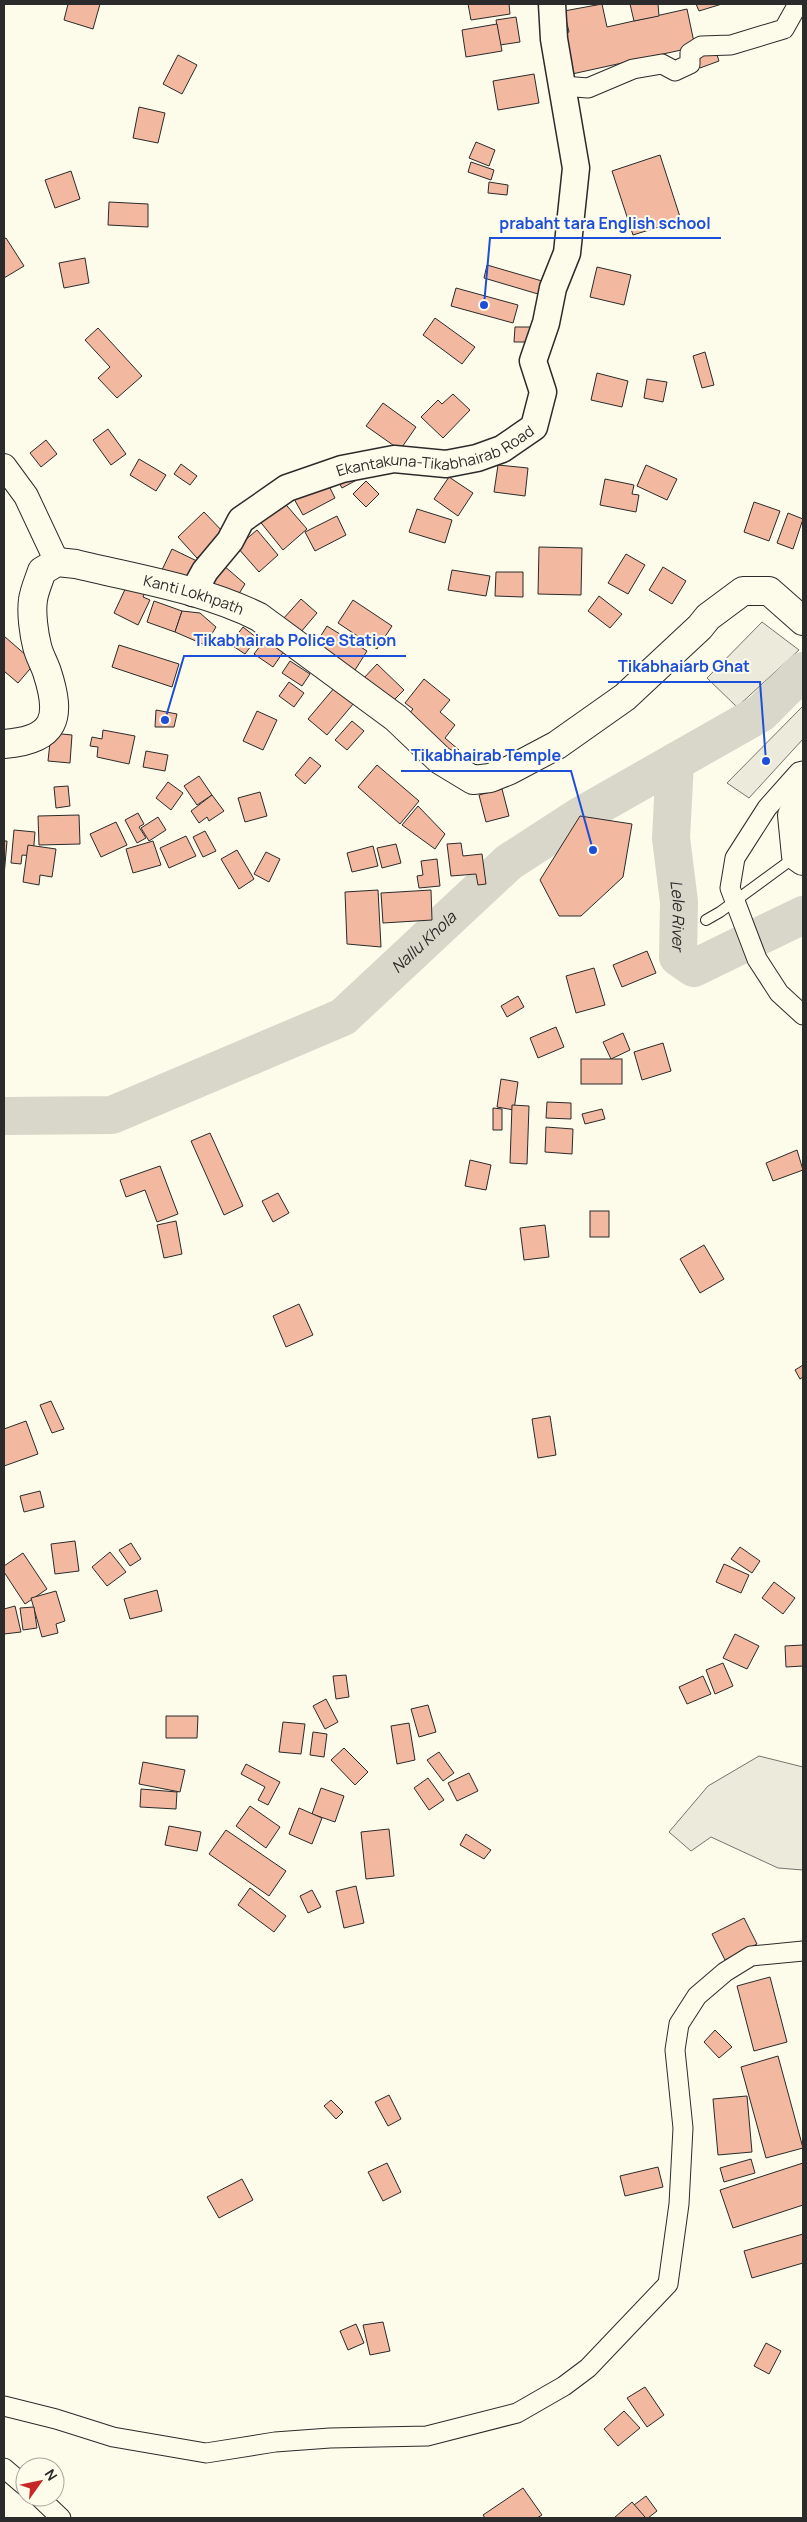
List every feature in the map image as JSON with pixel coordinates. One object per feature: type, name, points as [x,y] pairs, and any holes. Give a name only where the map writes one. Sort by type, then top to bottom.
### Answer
[{"type":"main road","name":"Ekantakuna-Tikabhairab Road","points":[[193,593],[205,571],[230,541],[241,520],[287,488],[342,469],[394,459],[446,464],[476,458],[502,449],[534,427],[543,392],[533,361],[546,323],[553,288],[567,253],[576,168],[554,39],[552,4]]},
{"type":"main road","name":"Kanti Lokhpath","points":[[57,562],[76,564],[193,593],[244,609],[278,629],[396,718],[440,760],[473,780],[490,778],[510,770],[557,745],[625,697],[726,602],[743,591],[769,591],[803,621]]},
{"type":"main road","points":[[4,744],[25,742],[44,733],[52,722],[55,708],[53,693],[37,646],[32,600],[42,571],[57,562]]},
{"type":"main road","points":[[800,859],[792,815],[803,796]]},
{"type":"street","points":[[563,86],[588,88],[633,69],[662,64],[675,71],[690,64],[690,52],[701,46],[731,44],[784,29],[798,4]]},
{"type":"street","points":[[4,466],[26,496],[57,562]]},
{"type":"street","points":[[803,771],[799,772],[767,808],[736,858],[730,888],[757,959],[779,993],[803,1015]]},
{"type":"street","points":[[4,2406],[56,2419],[113,2437],[206,2453],[275,2442],[330,2438],[427,2436],[517,2413],[525,2409],[564,2386],[588,2368],[668,2284],[678,2204],[683,2128],[675,2050],[680,2024],[697,1996],[725,1972],[751,1956],[803,1950]]},
{"type":"street","points":[[4,2468],[15,2477]]},
{"type":"street","points":[[49,2507],[61,2518]]},
{"type":"lane","points":[[706,920],[800,859]]},
{"type":"shaded area","points":[[762,622],[799,650],[737,707],[707,678]]},
{"type":"shaded area","points":[[803,706],[803,739],[749,798],[727,783]]},
{"type":"shaded area","points":[[759,1756],[803,1767],[803,1870],[778,1868],[711,1837],[691,1851],[669,1832],[708,1786]]},
{"type":"building","points":[[68,4],[100,4],[93,29],[64,20]]},
{"type":"building","points":[[468,4],[509,4],[510,14],[471,20]]},
{"type":"building","points":[[602,4],[607,27],[687,9],[695,47],[572,74],[563,34],[569,32],[564,11]]},
{"type":"building","points":[[630,4],[658,4],[659,16],[634,21]]},
{"type":"building","points":[[696,4],[722,4],[699,11]]},
{"type":"building","points":[[516,17],[520,42],[500,45],[496,20]]},
{"type":"building","points":[[497,24],[502,51],[466,57],[462,30]]},
{"type":"building","points":[[715,49],[719,61],[700,68],[695,57]]},
{"type":"building","points":[[178,55],[197,65],[182,94],[163,84]]},
{"type":"building","points":[[534,74],[539,103],[498,110],[493,81]]},
{"type":"building","points":[[139,107],[165,113],[158,143],[133,138]]},
{"type":"building","points":[[476,142],[495,150],[489,166],[469,158]]},
{"type":"building","points":[[660,155],[681,220],[633,235],[612,171]]},
{"type":"building","points":[[471,162],[494,170],[491,180],[468,172]]},
{"type":"building","points":[[71,171],[80,199],[55,208],[45,180]]},
{"type":"building","points":[[489,182],[508,185],[507,195],[488,193]]},
{"type":"building","points":[[109,202],[148,204],[148,227],[108,225]]},
{"type":"building","points":[[6,238],[24,266],[4,278],[4,239]]},
{"type":"building","points":[[85,258],[89,283],[64,288],[59,263]]},
{"type":"building","points":[[487,265],[542,281],[538,294],[484,278]]},
{"type":"building","points":[[597,267],[631,275],[624,305],[590,297]]},
{"type":"building","points":[[456,288],[518,305],[513,323],[451,306]]},
{"type":"building","points":[[435,318],[475,347],[462,364],[423,335]]},
{"type":"building","points":[[515,327],[531,327],[532,342],[514,342]]},
{"type":"building","points":[[98,328],[142,376],[117,398],[98,378],[110,367],[85,340]]},
{"type":"building","points":[[705,352],[714,385],[702,388],[693,356]]},
{"type":"building","points":[[597,373],[628,381],[622,407],[591,400]]},
{"type":"building","points":[[647,379],[667,382],[663,402],[644,398]]},
{"type":"building","points":[[453,394],[470,410],[443,438],[421,417],[438,400],[442,404]]},
{"type":"building","points":[[383,403],[416,427],[400,450],[366,426]]},
{"type":"building","points":[[108,429],[126,454],[111,465],[93,440]]},
{"type":"building","points":[[46,440],[57,454],[41,467],[30,453]]},
{"type":"building","points":[[139,459],[166,475],[156,491],[130,475]]},
{"type":"building","points":[[181,464],[197,476],[190,485],[174,474]]},
{"type":"building","points":[[498,465],[528,468],[525,496],[494,492]]},
{"type":"building","points":[[646,465],[677,479],[667,500],[637,486]]},
{"type":"building","points":[[364,476],[342,488],[337,479]]},
{"type":"building","points":[[449,477],[473,493],[458,516],[434,499]]},
{"type":"building","points":[[605,479],[634,485],[632,494],[639,495],[636,512],[600,505]]},
{"type":"building","points":[[326,480],[335,498],[303,515],[293,497]]},
{"type":"building","points":[[366,481],[379,494],[366,507],[353,494]]},
{"type":"building","points":[[281,499],[307,529],[283,550],[258,519]]},
{"type":"building","points":[[754,502],[780,511],[769,541],[744,532]]},
{"type":"building","points":[[417,509],[452,520],[445,543],[409,532]]},
{"type":"building","points":[[204,512],[224,533],[197,558],[178,537]]},
{"type":"building","points":[[788,513],[803,519],[793,549],[777,543]]},
{"type":"building","points":[[337,516],[346,535],[315,551],[305,532]]},
{"type":"building","points":[[257,530],[278,555],[259,572],[237,547]]},
{"type":"building","points":[[539,547],[582,548],[581,595],[538,594]]},
{"type":"building","points":[[172,549],[199,562],[187,587],[160,574]]},
{"type":"building","points":[[626,554],[645,565],[628,594],[608,583]]},
{"type":"building","points":[[223,565],[245,584],[235,600],[208,583]]},
{"type":"building","points":[[663,567],[686,581],[672,604],[649,590]]},
{"type":"building","points":[[452,570],[490,576],[486,596],[448,590]]},
{"type":"building","points":[[496,572],[523,572],[523,597],[495,596]]},
{"type":"building","points":[[128,583],[145,592],[143,597],[150,600],[138,625],[114,613]]},
{"type":"building","points":[[599,596],[622,614],[610,628],[588,611]]},
{"type":"building","points":[[301,599],[317,613],[300,633],[283,619]]},
{"type":"building","points":[[353,600],[392,626],[377,649],[338,623]]},
{"type":"building","points":[[154,601],[182,611],[175,632],[147,622]]},
{"type":"building","points":[[182,611],[200,613],[216,627],[205,645],[175,632]]},
{"type":"building","points":[[327,626],[367,651],[350,678],[310,653]]},
{"type":"building","points":[[243,627],[257,638],[245,654],[230,644]]},
{"type":"building","points":[[4,636],[35,663],[18,683],[4,671]]},
{"type":"building","points":[[266,638],[284,651],[273,667],[254,654]]},
{"type":"building","points":[[119,645],[179,664],[172,687],[112,667]]},
{"type":"building","points":[[290,661],[310,674],[302,686],[282,673]]},
{"type":"building","points":[[377,664],[404,690],[388,706],[362,680]]},
{"type":"building","points":[[424,679],[450,700],[440,712],[455,725],[445,738],[459,750],[450,760],[403,721],[413,709],[405,703]]},
{"type":"building","points":[[340,681],[359,697],[327,735],[308,719]]},
{"type":"building","points":[[289,682],[304,693],[294,707],[279,696]]},
{"type":"building","points":[[156,710],[177,714],[174,727],[155,727]]},
{"type":"building","points":[[257,711],[277,720],[263,750],[243,741]]},
{"type":"building","points":[[352,721],[364,731],[347,750],[335,740]]},
{"type":"building","points":[[103,730],[135,736],[129,764],[97,757],[98,747],[90,746],[92,737],[102,739]]},
{"type":"building","points":[[51,733],[72,735],[70,763],[48,761]]},
{"type":"building","points":[[146,751],[168,755],[165,771],[143,767]]},
{"type":"building","points":[[310,757],[321,766],[305,784],[295,775]]},
{"type":"building","points":[[377,765],[419,801],[400,824],[358,787]]},
{"type":"building","points":[[199,776],[212,795],[197,805],[184,786]]},
{"type":"building","points":[[168,782],[183,793],[171,810],[156,798]]},
{"type":"building","points":[[68,786],[70,806],[56,808],[54,787]]},
{"type":"building","points":[[502,789],[509,816],[486,822],[479,795]]},
{"type":"building","points":[[260,792],[267,816],[245,822],[238,798]]},
{"type":"building","points":[[212,795],[224,811],[209,821],[207,817],[199,823],[191,811]]},
{"type":"building","points":[[418,806],[445,834],[435,849],[402,825]]},
{"type":"building","points":[[138,813],[144,824],[139,827],[146,838],[137,843],[125,820]]},
{"type":"building","points":[[79,815],[80,844],[39,845],[38,816]]},
{"type":"building","points":[[580,816],[632,824],[623,877],[581,916],[559,916],[540,880]]},
{"type":"building","points":[[158,817],[166,830],[149,841],[141,828]]},
{"type":"building","points":[[116,822],[127,845],[101,857],[90,834]]},
{"type":"building","points":[[14,830],[35,832],[33,856],[22,855],[21,864],[11,863]]},
{"type":"building","points":[[205,831],[216,851],[203,857],[193,837]]},
{"type":"building","points":[[186,836],[196,856],[169,868],[160,848]]},
{"type":"building","points":[[4,841],[7,841],[4,876]]},
{"type":"building","points":[[153,841],[161,865],[133,873],[126,849]]},
{"type":"building","points":[[461,843],[463,856],[482,854],[486,884],[478,885],[476,874],[451,876],[447,844]]},
{"type":"building","points":[[396,844],[401,863],[382,868],[377,848]]},
{"type":"building","points":[[28,845],[56,849],[52,877],[40,875],[39,885],[23,882]]},
{"type":"building","points":[[373,846],[378,866],[352,872],[347,853]]},
{"type":"building","points":[[237,850],[254,879],[239,889],[221,859]]},
{"type":"building","points":[[266,852],[280,859],[269,882],[254,874]]},
{"type":"building","points":[[437,859],[440,886],[419,888],[417,876],[423,875],[421,861]]},
{"type":"building","points":[[378,890],[381,947],[347,944],[345,892]]},
{"type":"building","points":[[431,890],[432,920],[383,923],[381,893]]},
{"type":"building","points":[[647,951],[656,973],[622,987],[613,965]]},
{"type":"building","points":[[594,968],[605,1005],[576,1013],[566,976]]},
{"type":"building","points":[[518,996],[524,1007],[507,1017],[501,1006]]},
{"type":"building","points":[[556,1027],[564,1047],[538,1058],[530,1038]]},
{"type":"building","points":[[623,1033],[630,1050],[611,1059],[603,1042]]},
{"type":"building","points":[[663,1043],[671,1071],[642,1080],[634,1052]]},
{"type":"building","points":[[581,1059],[622,1059],[622,1084],[581,1084]]},
{"type":"building","points":[[501,1079],[518,1082],[514,1110],[497,1107]]},
{"type":"building","points":[[547,1102],[571,1103],[571,1119],[546,1118]]},
{"type":"building","points":[[512,1105],[529,1106],[527,1164],[510,1163]]},
{"type":"building","points":[[493,1108],[502,1109],[502,1130],[493,1130]]},
{"type":"building","points":[[602,1109],[605,1119],[585,1124],[582,1114]]},
{"type":"building","points":[[546,1127],[573,1129],[572,1154],[545,1152]]},
{"type":"building","points":[[210,1133],[243,1206],[224,1215],[191,1141]]},
{"type":"building","points":[[797,1150],[803,1170],[773,1181],[766,1163]]},
{"type":"building","points":[[470,1160],[491,1165],[486,1190],[465,1186]]},
{"type":"building","points":[[160,1166],[178,1214],[157,1222],[145,1190],[126,1197],[120,1180]]},
{"type":"building","points":[[278,1193],[289,1213],[273,1222],[262,1201]]},
{"type":"building","points":[[590,1211],[609,1211],[609,1237],[590,1237]]},
{"type":"building","points":[[176,1221],[182,1254],[164,1258],[157,1225]]},
{"type":"building","points":[[545,1225],[549,1257],[524,1260],[520,1228]]},
{"type":"building","points":[[704,1245],[724,1279],[700,1293],[680,1259]]},
{"type":"building","points":[[299,1304],[313,1335],[286,1347],[273,1316]]},
{"type":"building","points":[[803,1365],[803,1377],[800,1379],[795,1370]]},
{"type":"building","points":[[51,1401],[64,1429],[52,1433],[40,1405]]},
{"type":"building","points":[[550,1416],[556,1455],[538,1458],[532,1419]]},
{"type":"building","points":[[26,1421],[38,1454],[4,1466],[4,1429]]},
{"type":"building","points":[[40,1491],[44,1507],[24,1512],[20,1496]]},
{"type":"building","points":[[75,1541],[79,1571],[55,1574],[51,1544]]},
{"type":"building","points":[[131,1543],[141,1559],[130,1566],[119,1550]]},
{"type":"building","points":[[740,1547],[760,1561],[752,1573],[731,1559]]},
{"type":"building","points":[[110,1552],[126,1572],[107,1586],[92,1567]]},
{"type":"building","points":[[23,1553],[47,1589],[25,1604],[4,1572],[4,1566]]},
{"type":"building","points":[[724,1564],[749,1575],[741,1593],[716,1582]]},
{"type":"building","points":[[774,1582],[795,1598],[783,1614],[762,1598]]},
{"type":"building","points":[[157,1590],[162,1611],[130,1619],[124,1599]]},
{"type":"building","points":[[56,1591],[65,1621],[56,1624],[58,1633],[42,1637],[31,1598]]},
{"type":"building","points":[[15,1606],[21,1632],[4,1634],[4,1609]]},
{"type":"building","points":[[34,1607],[37,1628],[23,1630],[20,1608]]},
{"type":"building","points":[[735,1634],[759,1646],[747,1669],[723,1658]]},
{"type":"building","points":[[803,1645],[803,1666],[786,1667],[785,1646]]},
{"type":"building","points":[[723,1663],[733,1686],[715,1694],[706,1670]]},
{"type":"building","points":[[346,1675],[349,1697],[336,1699],[333,1676]]},
{"type":"building","points":[[703,1676],[711,1694],[687,1704],[679,1687]]},
{"type":"building","points":[[326,1699],[338,1722],[325,1729],[313,1706]]},
{"type":"building","points":[[428,1705],[436,1732],[419,1737],[411,1709]]},
{"type":"building","points":[[166,1716],[198,1716],[197,1738],[166,1738]]},
{"type":"building","points":[[283,1722],[305,1724],[301,1754],[279,1752]]},
{"type":"building","points":[[409,1723],[415,1760],[397,1764],[391,1726]]},
{"type":"building","points":[[313,1732],[327,1734],[324,1757],[310,1755]]},
{"type":"building","points":[[344,1748],[368,1772],[355,1785],[331,1760]]},
{"type":"building","points":[[439,1752],[454,1773],[443,1781],[427,1760]]},
{"type":"building","points":[[143,1762],[185,1770],[180,1792],[139,1784]]},
{"type":"building","points":[[246,1764],[280,1782],[268,1805],[258,1800],[265,1787],[241,1774]]},
{"type":"building","points":[[469,1773],[478,1791],[457,1801],[448,1783]]},
{"type":"building","points":[[428,1778],[444,1800],[429,1810],[414,1788]]},
{"type":"building","points":[[321,1788],[344,1796],[335,1822],[312,1814]]},
{"type":"building","points":[[141,1789],[177,1792],[176,1809],[140,1807]]},
{"type":"building","points":[[250,1806],[280,1827],[266,1848],[236,1826]]},
{"type":"building","points":[[299,1808],[322,1818],[312,1844],[289,1834]]},
{"type":"building","points":[[169,1826],[201,1832],[197,1851],[165,1845]]},
{"type":"building","points":[[389,1829],[394,1876],[366,1879],[361,1832]]},
{"type":"building","points":[[226,1830],[286,1871],[269,1896],[209,1854]]},
{"type":"building","points":[[466,1834],[491,1850],[484,1859],[460,1845]]},
{"type":"building","points":[[356,1886],[364,1923],[344,1928],[336,1891]]},
{"type":"building","points":[[250,1888],[286,1916],[274,1932],[238,1905]]},
{"type":"building","points":[[312,1890],[321,1907],[308,1913],[300,1896]]},
{"type":"building","points":[[744,1918],[757,1944],[725,1960],[712,1934]]},
{"type":"building","points":[[770,1977],[787,2042],[754,2051],[737,1986]]},
{"type":"building","points":[[715,2030],[732,2047],[719,2058],[704,2042]]},
{"type":"building","points":[[778,2056],[803,2148],[766,2158],[741,2067]]},
{"type":"building","points":[[389,2095],[401,2119],[388,2126],[375,2102]]},
{"type":"building","points":[[747,2096],[752,2152],[718,2155],[713,2099]]},
{"type":"building","points":[[331,2100],[343,2112],[336,2119],[324,2106]]},
{"type":"building","points":[[751,2159],[755,2173],[724,2182],[720,2168]]},
{"type":"building","points":[[387,2163],[401,2192],[383,2201],[368,2172]]},
{"type":"building","points":[[803,2163],[803,2205],[733,2228],[720,2190]]},
{"type":"building","points":[[658,2167],[663,2187],[625,2196],[620,2176]]},
{"type":"building","points":[[242,2179],[253,2200],[219,2218],[207,2197]]},
{"type":"building","points":[[803,2234],[803,2263],[752,2278],[744,2251]]},
{"type":"building","points":[[383,2322],[390,2351],[370,2355],[363,2325]]},
{"type":"building","points":[[356,2324],[364,2343],[348,2350],[340,2331]]},
{"type":"building","points":[[766,2343],[781,2351],[769,2374],[754,2366]]},
{"type":"building","points":[[645,2387],[664,2415],[647,2427],[627,2398]]},
{"type":"building","points":[[624,2411],[640,2428],[618,2446],[604,2429]]},
{"type":"building","points":[[523,2488],[542,2515],[537,2518],[485,2518],[483,2515]]},
{"type":"building","points":[[646,2496],[657,2511],[648,2518],[645,2518],[634,2505]]},
{"type":"building","points":[[632,2502],[644,2518],[614,2518]]},
{"type":"waterway","name":"Nallu Khola","points":[[4,1116],[112,1115],[343,1017],[509,862],[580,816],[761,713],[803,671]]},
{"type":"waterway","name":"Lele River","points":[[675,762],[671,838],[679,902],[678,957],[694,968],[803,915]]},
{"type":"place","name":"prabaht tara English school","points":[[484,305]]},
{"type":"place","name":"Tikabhairab Police Station","points":[[165,720]]},
{"type":"place","name":"Tikabhaiarb Ghat","points":[[766,761]]},
{"type":"place","name":"Tikabhairab Temple","points":[[593,850]]}]
